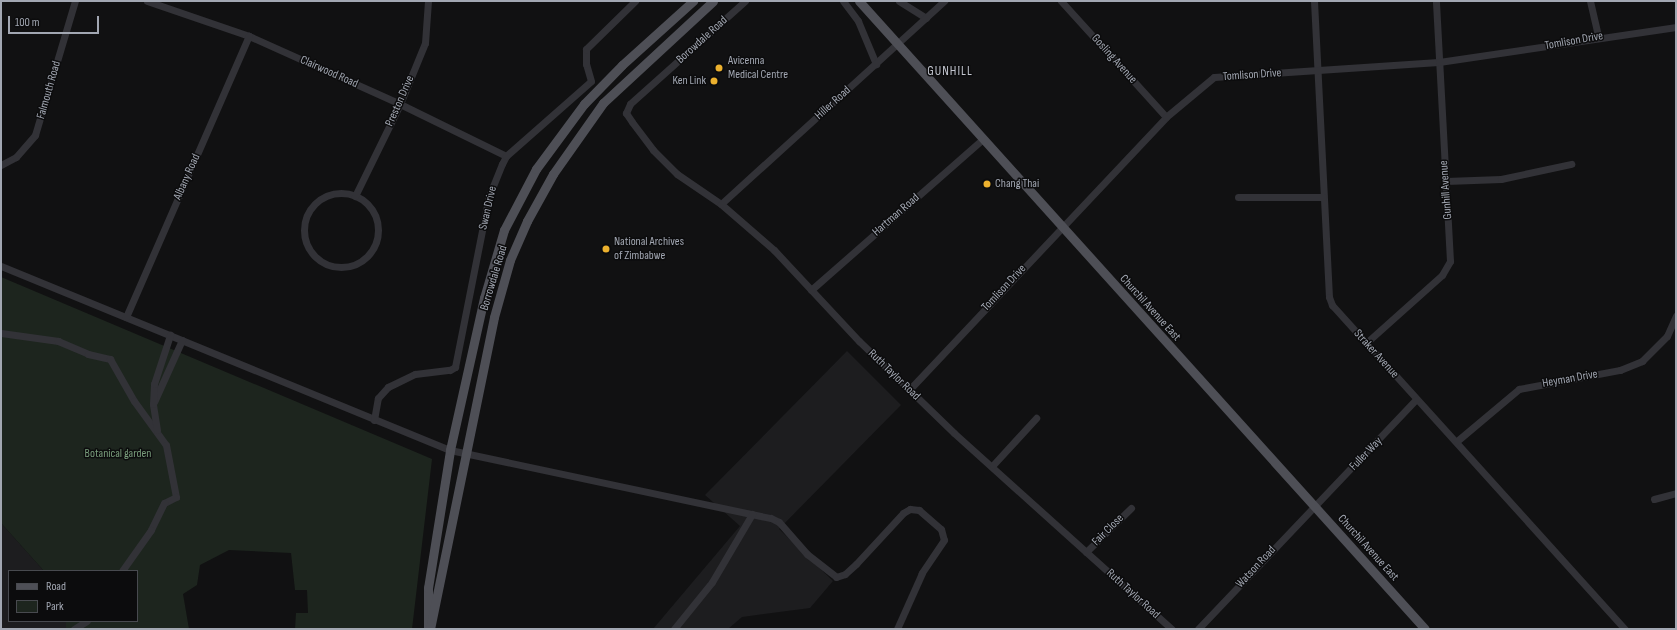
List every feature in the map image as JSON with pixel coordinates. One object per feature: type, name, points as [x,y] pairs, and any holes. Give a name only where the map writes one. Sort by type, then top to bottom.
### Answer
[{"type":"main road","name":"Borrowdale Road","points":[[429,629],[428,588],[450,450],[490,273],[504,230],[520,197],[549,150],[584,104],[622,65],[693,1]]},
{"type":"main road","name":"Borrowdale Road","points":[[429,629],[494,317],[510,260],[527,221],[553,174],[603,103],[714,1]]},
{"type":"main road","name":"Churchil Avenue East","points":[[859,1],[982,140],[1425,629]]},
{"type":"street","name":"Falmouth Road","points":[[1,164],[22,152],[35,135],[75,1]]},
{"type":"street","name":"Clairwood Road","points":[[147,1],[249,36],[400,104],[506,156]]},
{"type":"street","name":"Preston Drive","points":[[355,196],[400,104],[427,37],[428,1]]},
{"type":"street","name":"Swan Drive","points":[[374,420],[378,398],[388,387],[415,374],[450,370],[455,367],[489,196],[506,156],[591,81],[586,64],[586,49],[635,1]]},
{"type":"street","name":"Borowdale Road","points":[[626,113],[630,104],[745,1]]},
{"type":"street","points":[[843,1],[858,20],[876,64]]},
{"type":"street","points":[[899,1],[926,18]]},
{"type":"street","name":"Hiller Road","points":[[721,204],[944,1]]},
{"type":"street","name":"Gosling Avenue","points":[[1061,1],[1166,117]]},
{"type":"street","name":"Straker Avenue","points":[[1314,1],[1316,71],[1330,301],[1416,399],[1457,442],[1625,629]]},
{"type":"street","name":"Gunhill Avenue","points":[[1366,343],[1447,268],[1451,255],[1436,1]]},
{"type":"street","points":[[1590,1],[1598,36]]},
{"type":"street","name":"Tomlison Drive","points":[[909,390],[1166,117],[1214,77],[1439,62],[1598,36],[1676,27]]},
{"type":"street","name":"Albany Road","points":[[126,317],[249,36]]},
{"type":"street","name":"Ruth Taylor Road","points":[[626,113],[653,150],[677,174],[721,204],[778,254],[811,290],[909,390],[954,433],[993,465],[1086,552],[1172,629]]},
{"type":"street","name":"Hartman Road","points":[[811,290],[982,140]]},
{"type":"street","points":[[1446,181],[1501,179],[1571,164]]},
{"type":"street","points":[[344,193],[355,196],[373,211],[377,222],[376,244],[370,254],[350,267],[327,265],[317,259],[307,245],[303,228],[306,216],[321,199],[344,193]]},
{"type":"street","points":[[1238,197],[1324,196]]},
{"type":"street","points":[[1,266],[450,450],[752,514],[779,522],[807,554],[836,577],[846,574],[907,510],[916,509],[923,512],[944,532],[944,540],[922,573],[897,629]]},
{"type":"street","name":"Heyman Drive","points":[[1457,442],[1519,389],[1620,370],[1642,361],[1667,336],[1676,316]]},
{"type":"street","points":[[1,333],[58,340],[88,354],[110,359],[134,401],[158,431],[169,451],[176,497],[164,503],[151,530],[123,570]]},
{"type":"street","points":[[158,431],[153,404],[156,372],[170,336]]},
{"type":"street","points":[[153,404],[182,340]]},
{"type":"street","name":"Fuller Way","points":[[1314,507],[1416,399]]},
{"type":"street","points":[[993,465],[1036,418]]},
{"type":"street","points":[[1654,499],[1676,493]]},
{"type":"street","name":"Watson Road","points":[[1198,629],[1314,507]]},
{"type":"street","name":"Fair Close","points":[[1086,552],[1131,508]]},
{"type":"street","points":[[674,629],[712,582],[752,514]]},
{"type":"street","points":[[74,629],[85,622]]},
{"type":"shaded area","points":[[847,351],[901,405],[779,529],[833,581],[810,608],[742,617],[728,629],[653,629],[740,526],[705,495]]},
{"type":"shaded area","points":[[1,523],[43,570],[8,570],[8,622],[66,622],[66,629],[1,629]]},
{"type":"green space","name":"Botanical garden","points":[[1,277],[432,459],[412,629],[295,629],[296,613],[308,613],[307,590],[295,590],[291,553],[229,550],[200,565],[197,585],[183,594],[189,629],[66,629],[66,622],[138,622],[138,570],[43,570],[1,523]]},
{"type":"place","name":"Avicenna Medical Centre","points":[[719,68]]},
{"type":"place","name":"Ken Link","points":[[714,81]]},
{"type":"place","name":"Chang Thai","points":[[987,184]]},
{"type":"place","name":"National Archives of Zimbabwe","points":[[606,249]]},
{"type":"district","name":"GUNHILL","points":[[950,71]]}]
